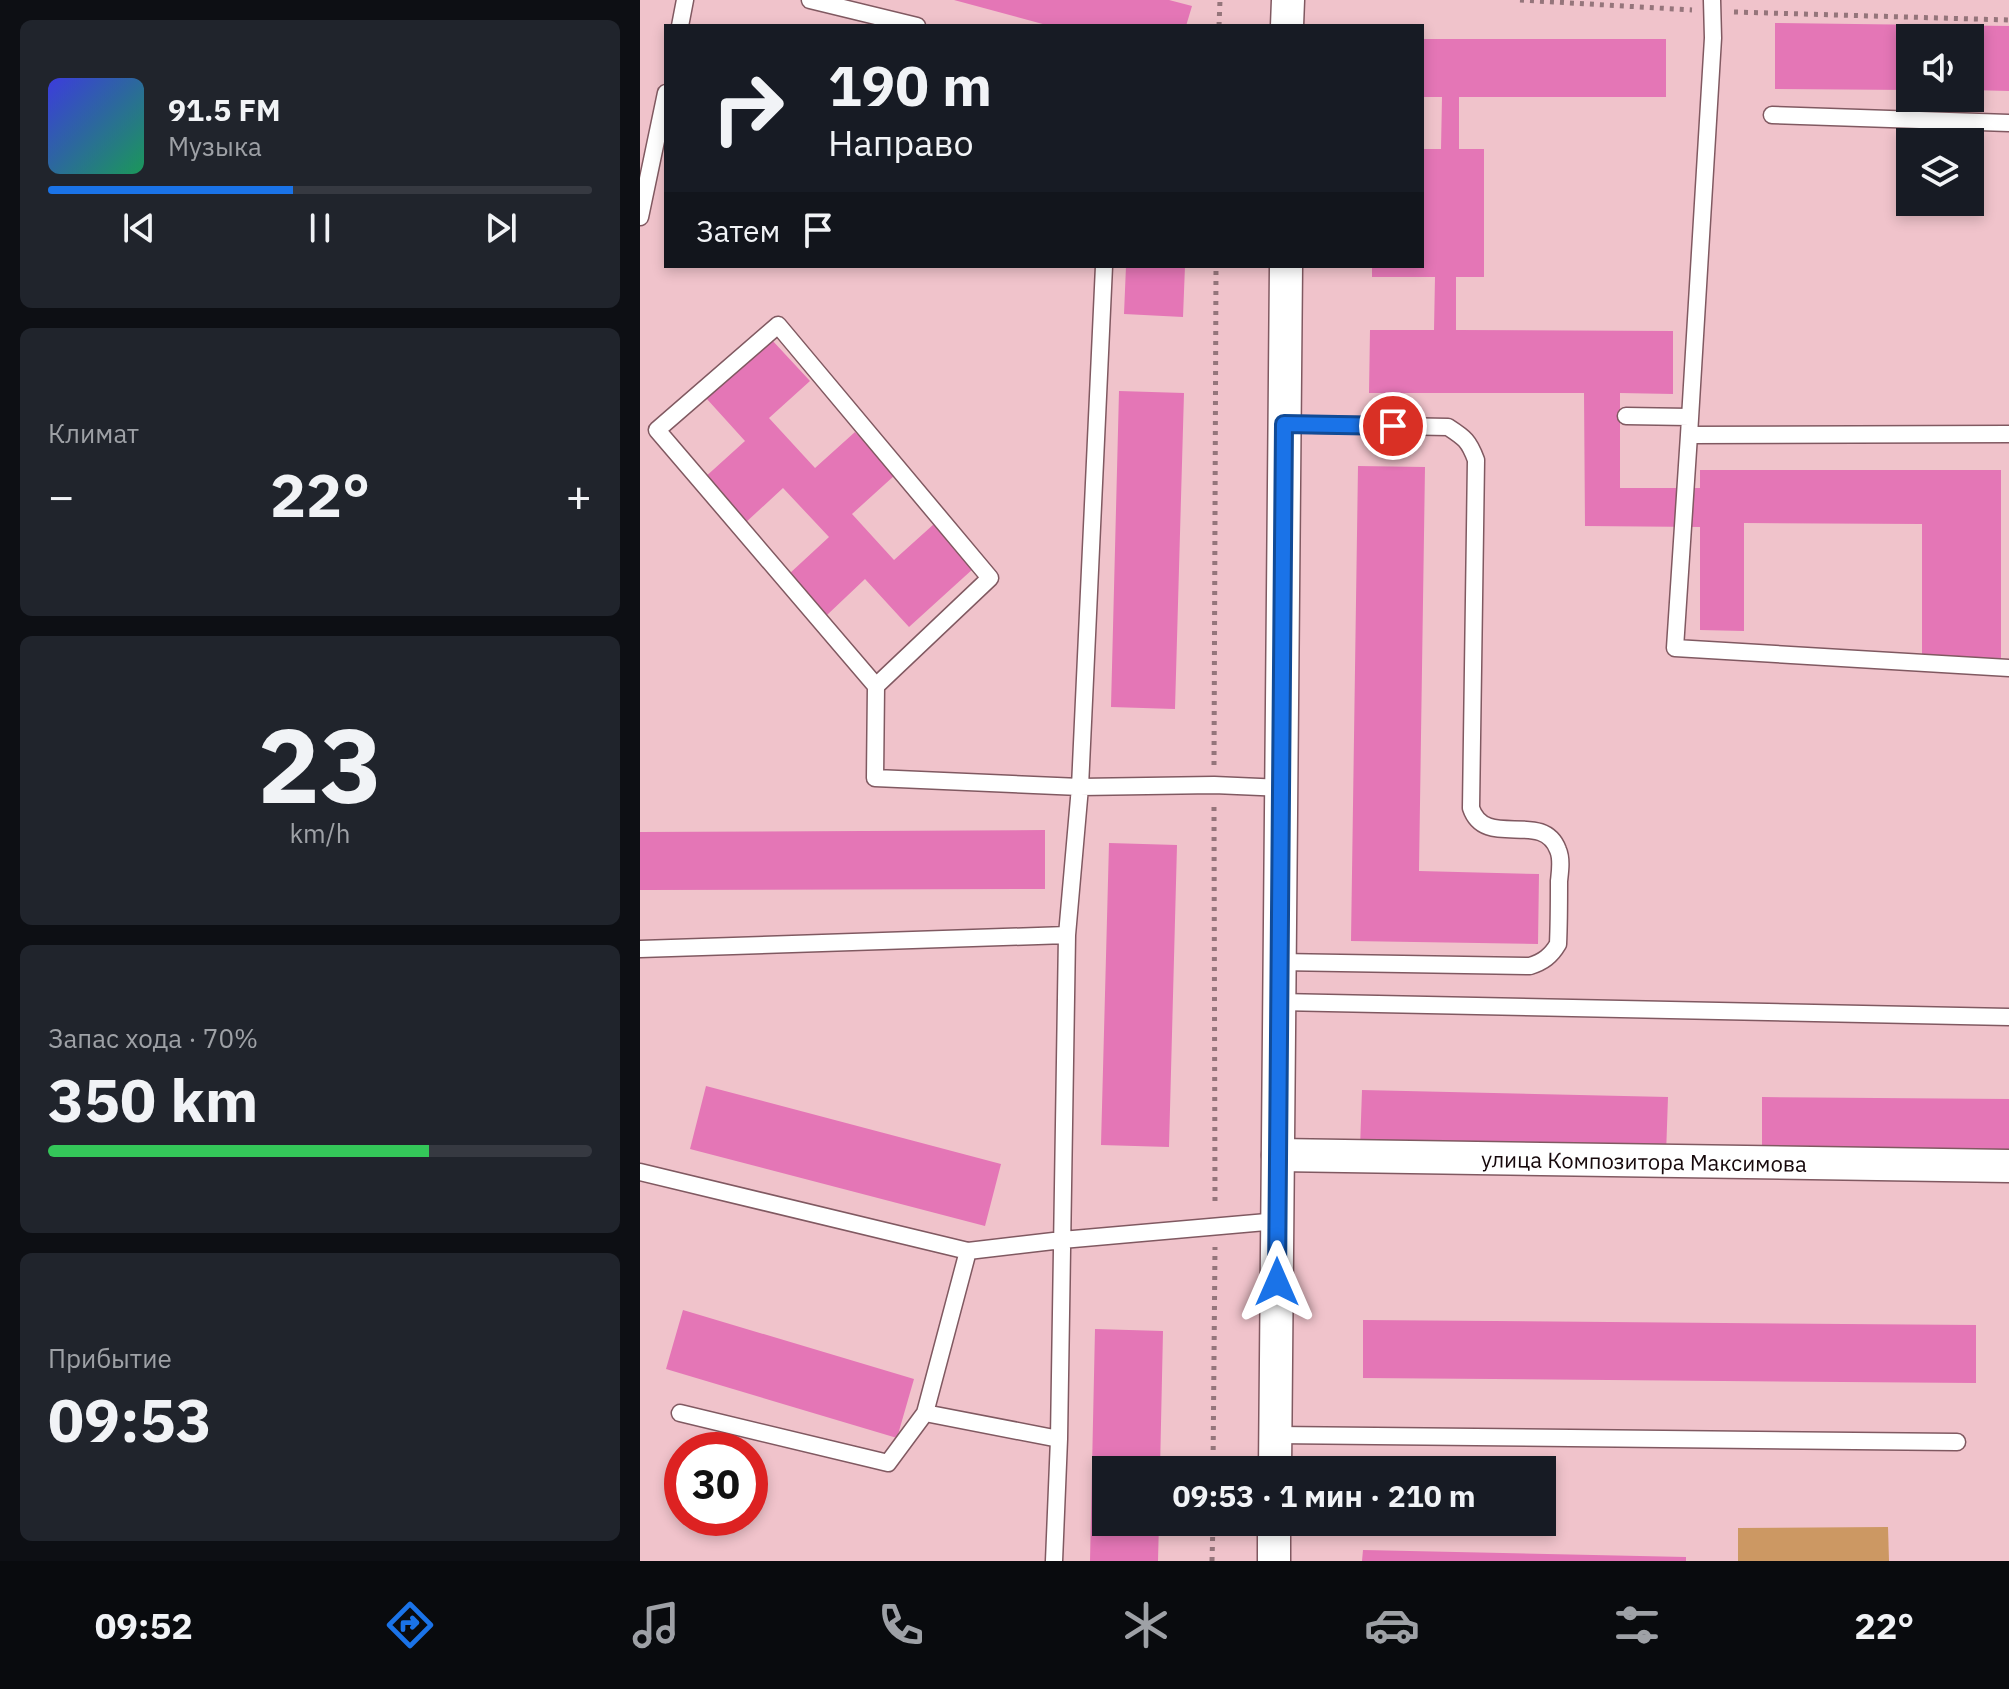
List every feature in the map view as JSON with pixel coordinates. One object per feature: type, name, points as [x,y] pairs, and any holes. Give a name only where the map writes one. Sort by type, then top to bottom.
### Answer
[{"type":"street","points":[[1287,24],[1288,0]]},
{"type":"street","points":[[1275,1456],[1286,268]]},
{"type":"street","name":"улица Композитора Максимова","points":[[1278,1155],[2009,1166]]},
{"type":"street","points":[[1274,1536],[1274,1561]]},
{"type":"lane","points":[[680,24],[685,0]]},
{"type":"lane","points":[[810,0],[909,24]]},
{"type":"lane","points":[[1711,6],[1713,38],[1675,648],[2009,668]]},
{"type":"lane","points":[[640,217],[664,103]]},
{"type":"lane","points":[[1772,115],[2009,123]]},
{"type":"lane","points":[[1054,1561],[1059,1439],[1067,935],[1080,787],[1104,268]]},
{"type":"lane","points":[[876,686],[990,578],[778,325],[657,430],[876,686],[875,778],[1080,787],[1214,785],[1281,788]]},
{"type":"lane","points":[[1626,416],[1689,417]]},
{"type":"lane","points":[[1279,962],[1530,966],[1539,963],[1558,944],[1560,854],[1545,834],[1532,829],[1487,827],[1477,819],[1471,808],[1476,460],[1472,447],[1464,437],[1448,427],[1284,424]]},
{"type":"lane","points":[[1689,435],[2009,434]]},
{"type":"lane","points":[[640,949],[1067,935]]},
{"type":"lane","points":[[1279,1002],[2009,1017]]},
{"type":"lane","points":[[640,1172],[968,1251],[1277,1221]]},
{"type":"lane","points":[[680,1413],[888,1463],[925,1413],[968,1251]]},
{"type":"lane","points":[[925,1413],[1059,1439]]},
{"type":"lane","points":[[1275,1435],[1957,1442]]},
{"type":"path","points":[[1219,24],[1220,0]]},
{"type":"path","points":[[1520,0],[2009,20]]},
{"type":"path","points":[[1213,1456],[1216,268]]},
{"type":"path","points":[[1212,1561],[1213,1536]]},
{"type":"shaded area","points":[[1888,1527],[1889,1561],[1738,1561],[1738,1528]]},
{"type":"building","points":[[954,0],[1169,0],[1192,6],[1187,24],[1043,24]]},
{"type":"building","points":[[1775,23],[1896,25],[1896,90],[1775,89]]},
{"type":"building","points":[[1984,26],[2009,26],[2009,91],[1984,90]]},
{"type":"building","points":[[1424,39],[1666,39],[1666,97],[1459,97],[1459,149],[1484,149],[1484,277],[1456,277],[1456,330],[1673,331],[1673,394],[1620,393],[1620,488],[1700,488],[1700,470],[2001,470],[2001,658],[1922,657],[1922,524],[1744,523],[1744,631],[1700,630],[1700,527],[1585,526],[1584,393],[1369,393],[1370,330],[1434,330],[1435,277],[1372,277],[1372,268],[1424,268],[1424,149],[1441,149],[1442,97],[1424,97]]},
{"type":"building","points":[[1126,268],[1185,268],[1183,317],[1124,314]]},
{"type":"building","points":[[771,339],[810,381],[769,418],[815,468],[855,432],[895,475],[852,514],[894,560],[934,524],[974,568],[909,627],[865,579],[827,615],[789,574],[829,537],[783,488],[744,524],[703,479],[745,441],[706,398]]},
{"type":"building","points":[[1119,391],[1184,393],[1175,709],[1111,707]]},
{"type":"building","points":[[1358,466],[1425,467],[1419,871],[1539,874],[1538,944],[1351,941]]},
{"type":"building","points":[[1045,830],[1045,889],[640,890],[640,832]]},
{"type":"building","points":[[1109,843],[1177,845],[1169,1147],[1101,1145]]},
{"type":"building","points":[[706,1086],[1001,1164],[985,1226],[690,1149]]},
{"type":"building","points":[[1362,1090],[1668,1097],[1666,1155],[1360,1148]]},
{"type":"building","points":[[1762,1097],[2009,1099],[2009,1155],[1762,1154]]},
{"type":"building","points":[[683,1310],[914,1379],[897,1438],[666,1369]]},
{"type":"building","points":[[1363,1320],[1976,1325],[1976,1383],[1363,1378]]},
{"type":"building","points":[[1095,1329],[1163,1331],[1160,1456],[1092,1456]]},
{"type":"building","points":[[1092,1468],[1092,1536],[1159,1536],[1158,1561],[1090,1561]]},
{"type":"building","points":[[1363,1550],[1686,1557],[1686,1561],[1362,1561]]},
{"type":"route","points":[[1277,1282],[1284,424],[1393,426]]}]
